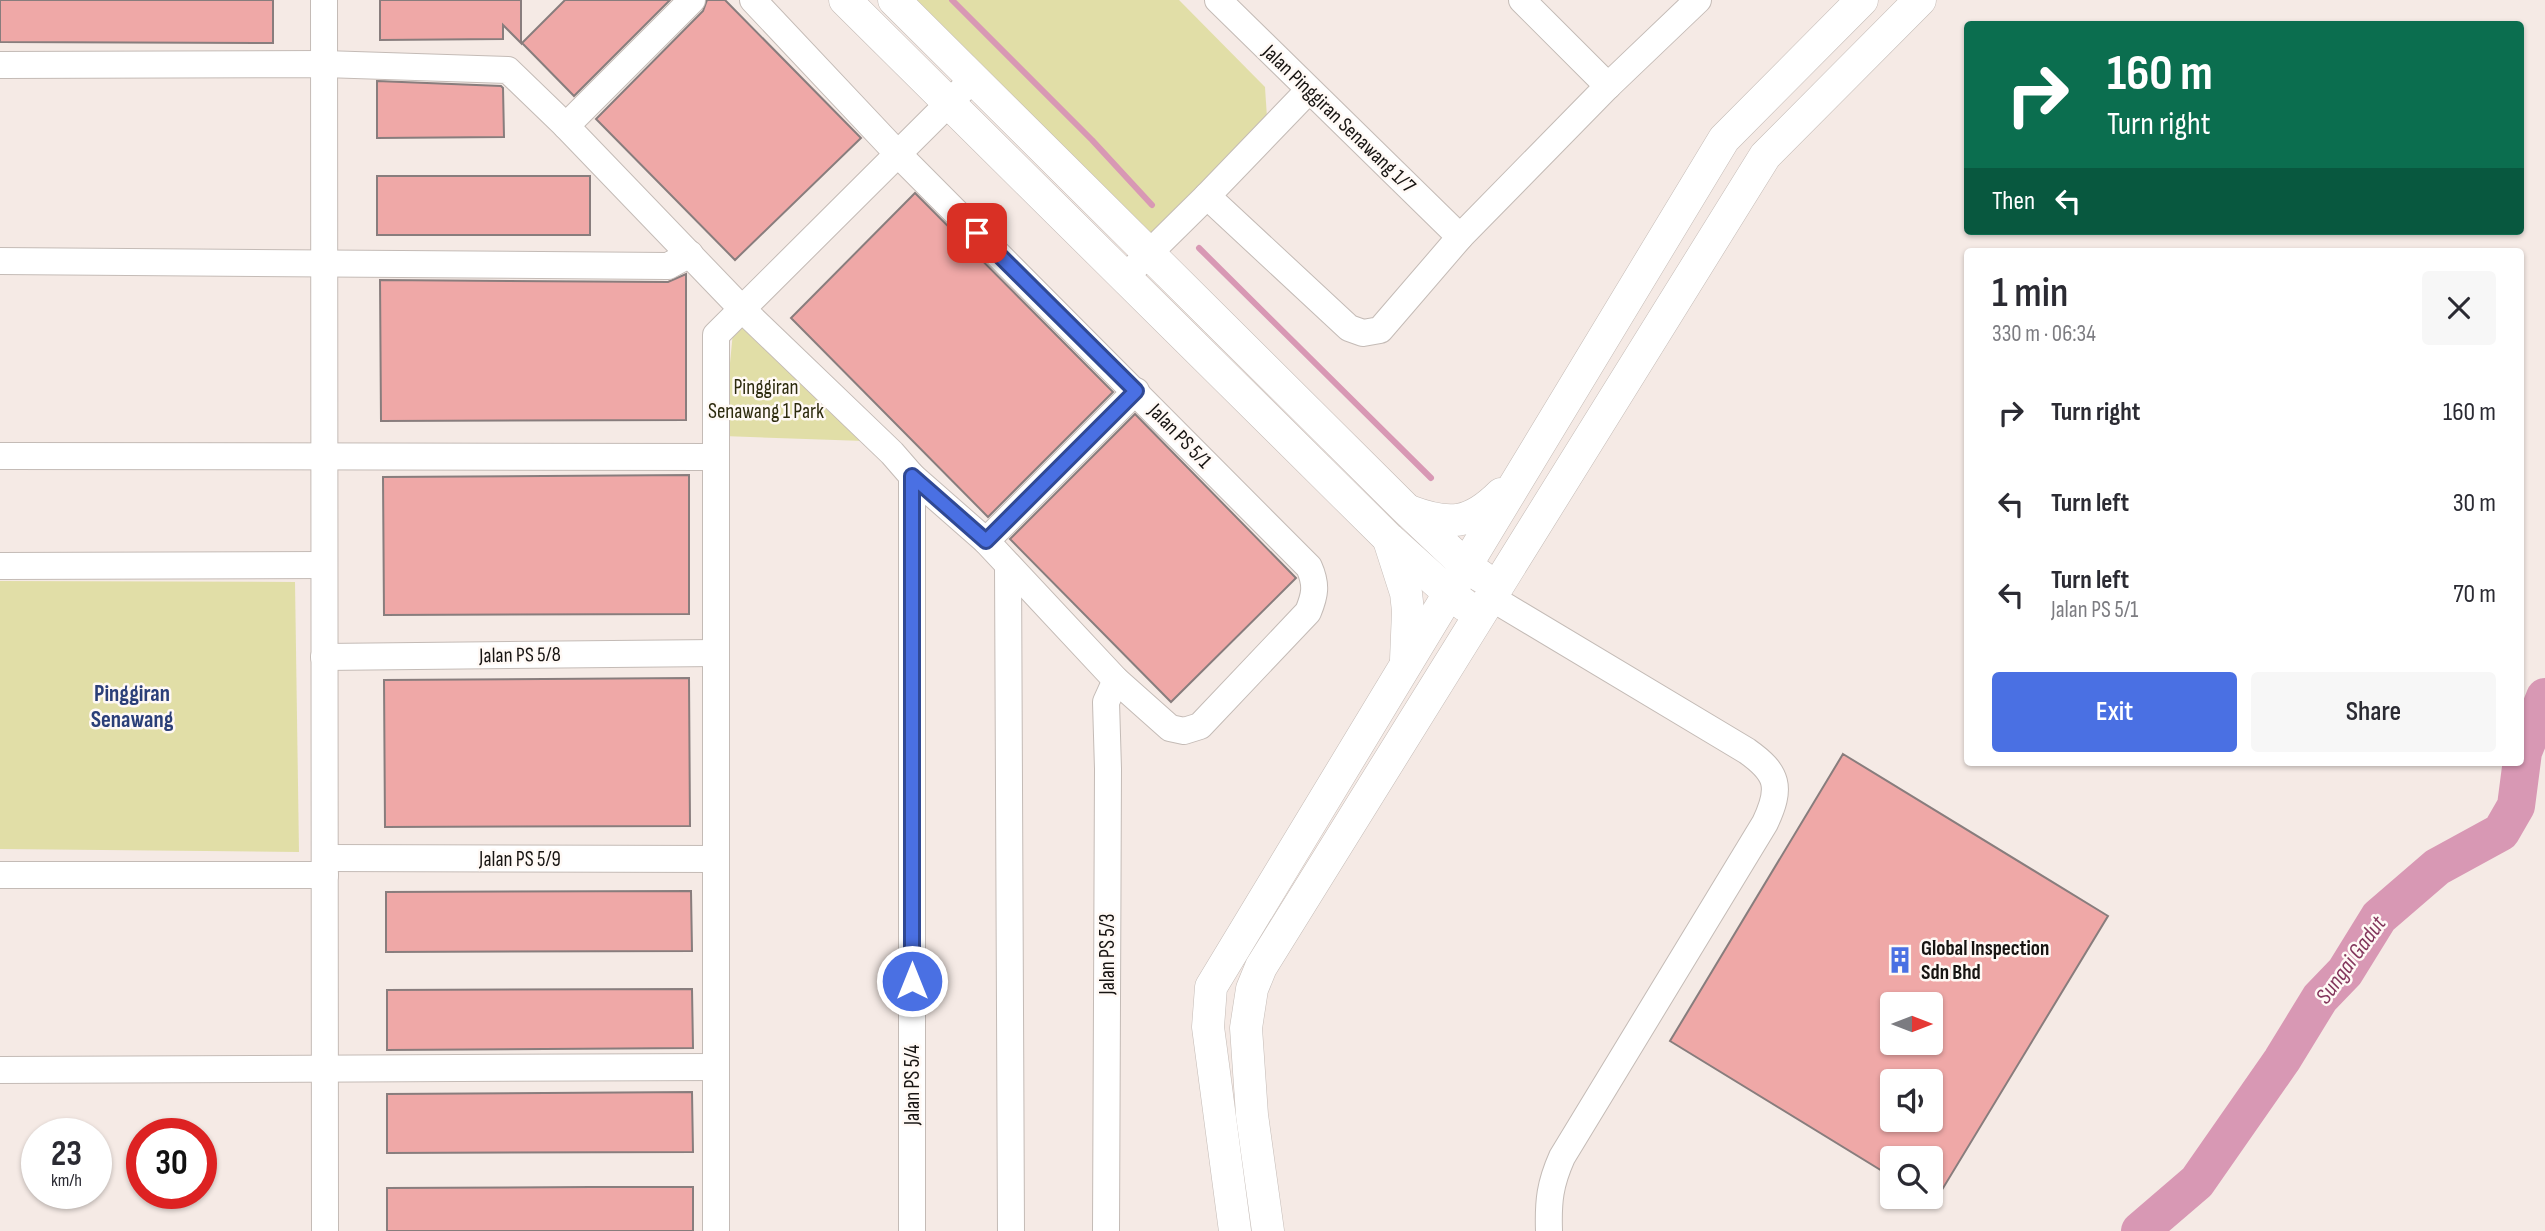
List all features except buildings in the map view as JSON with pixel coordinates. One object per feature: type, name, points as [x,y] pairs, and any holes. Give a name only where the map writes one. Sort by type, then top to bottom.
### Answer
[{"type":"street","points":[[324,0],[325,1231]]},
{"type":"street","points":[[566,126],[692,0]]},
{"type":"street","name":"Jalan PS 5/1","points":[[753,0],[898,154],[1309,567],[1315,581],[1315,596],[1308,612],[1200,726],[1184,731],[1170,728],[1116,680]]},
{"type":"street","points":[[845,0],[1389,539],[1449,593],[1489,600],[1766,765],[1773,778],[1773,807],[1562,1157],[1552,1180],[1548,1201],[1549,1231]]},
{"type":"street","points":[[894,0],[1465,565],[1489,600]]},
{"type":"street","name":"Jalan Pinggiran Senawang 1/7","points":[[1219,0],[1460,237]]},
{"type":"street","points":[[1522,0],[1608,86]]},
{"type":"street","points":[[1207,196],[1349,328],[1363,333],[1380,330],[1460,237],[1608,86],[1698,0]]},
{"type":"street","points":[[1235,1231],[1208,1027],[1211,988],[1724,138],[1862,0]]},
{"type":"street","points":[[1268,1231],[1252,1115],[1246,1028],[1252,989],[1261,967],[1765,156],[1920,0]]},
{"type":"street","points":[[0,65],[324,64],[508,70],[912,476],[986,541],[1116,680]]},
{"type":"street","points":[[716,1231],[716,335],[972,80]]},
{"type":"street","points":[[1125,277],[1309,90]]},
{"type":"street","points":[[0,261],[668,266],[690,254]]},
{"type":"street","points":[[986,541],[1136,391]]},
{"type":"street","points":[[0,456],[716,457]]},
{"type":"street","name":"Jalan PS 5/4","points":[[912,476],[912,1231]]},
{"type":"street","points":[[1408,511],[1434,520],[1452,522],[1471,518],[1487,508],[1518,476]]},
{"type":"street","points":[[1389,539],[1406,593],[1406,665]]},
{"type":"street","points":[[0,566],[324,565]]},
{"type":"street","points":[[1008,565],[1011,1231]]},
{"type":"street","name":"Jalan PS 5/8","points":[[324,657],[716,653]]},
{"type":"street","name":"Jalan PS 5/3","points":[[1106,1231],[1106,702],[1116,680]]},
{"type":"street","name":"Jalan PS 5/9","points":[[0,875],[716,859]]},
{"type":"street","points":[[0,1070],[716,1068]]},
{"type":"green space","points":[[909,0],[1179,0],[1265,87],[1267,118],[1149,240]]},
{"type":"green space","name":"Pinggiran Senawang 1 Park","points":[[744,324],[864,441],[723,436],[733,332]]},
{"type":"green space","points":[[0,581],[295,582],[299,852],[0,849]]},
{"type":"waterway","points":[[952,0],[1092,140],[1152,205]]},
{"type":"waterway","points":[[1199,248],[1431,478]]},
{"type":"waterway","name":"Sungai Gadut","points":[[2524,750],[2545,697]]},
{"type":"waterway","name":"Sungai Gadut","points":[[2140,1231],[2197,1182],[2282,1060],[2320,998],[2345,972],[2379,917],[2437,867],[2501,832],[2516,806],[2521,766]]},
{"type":"place","name":"Global Inspection Sdn Bhd","points":[[1900,960]]},
{"type":"district","name":"Pinggiran Senawang","points":[[132,707]]},
{"type":"route","points":[[912,981],[912,476],[986,541],[1136,391],[977,233]]}]
